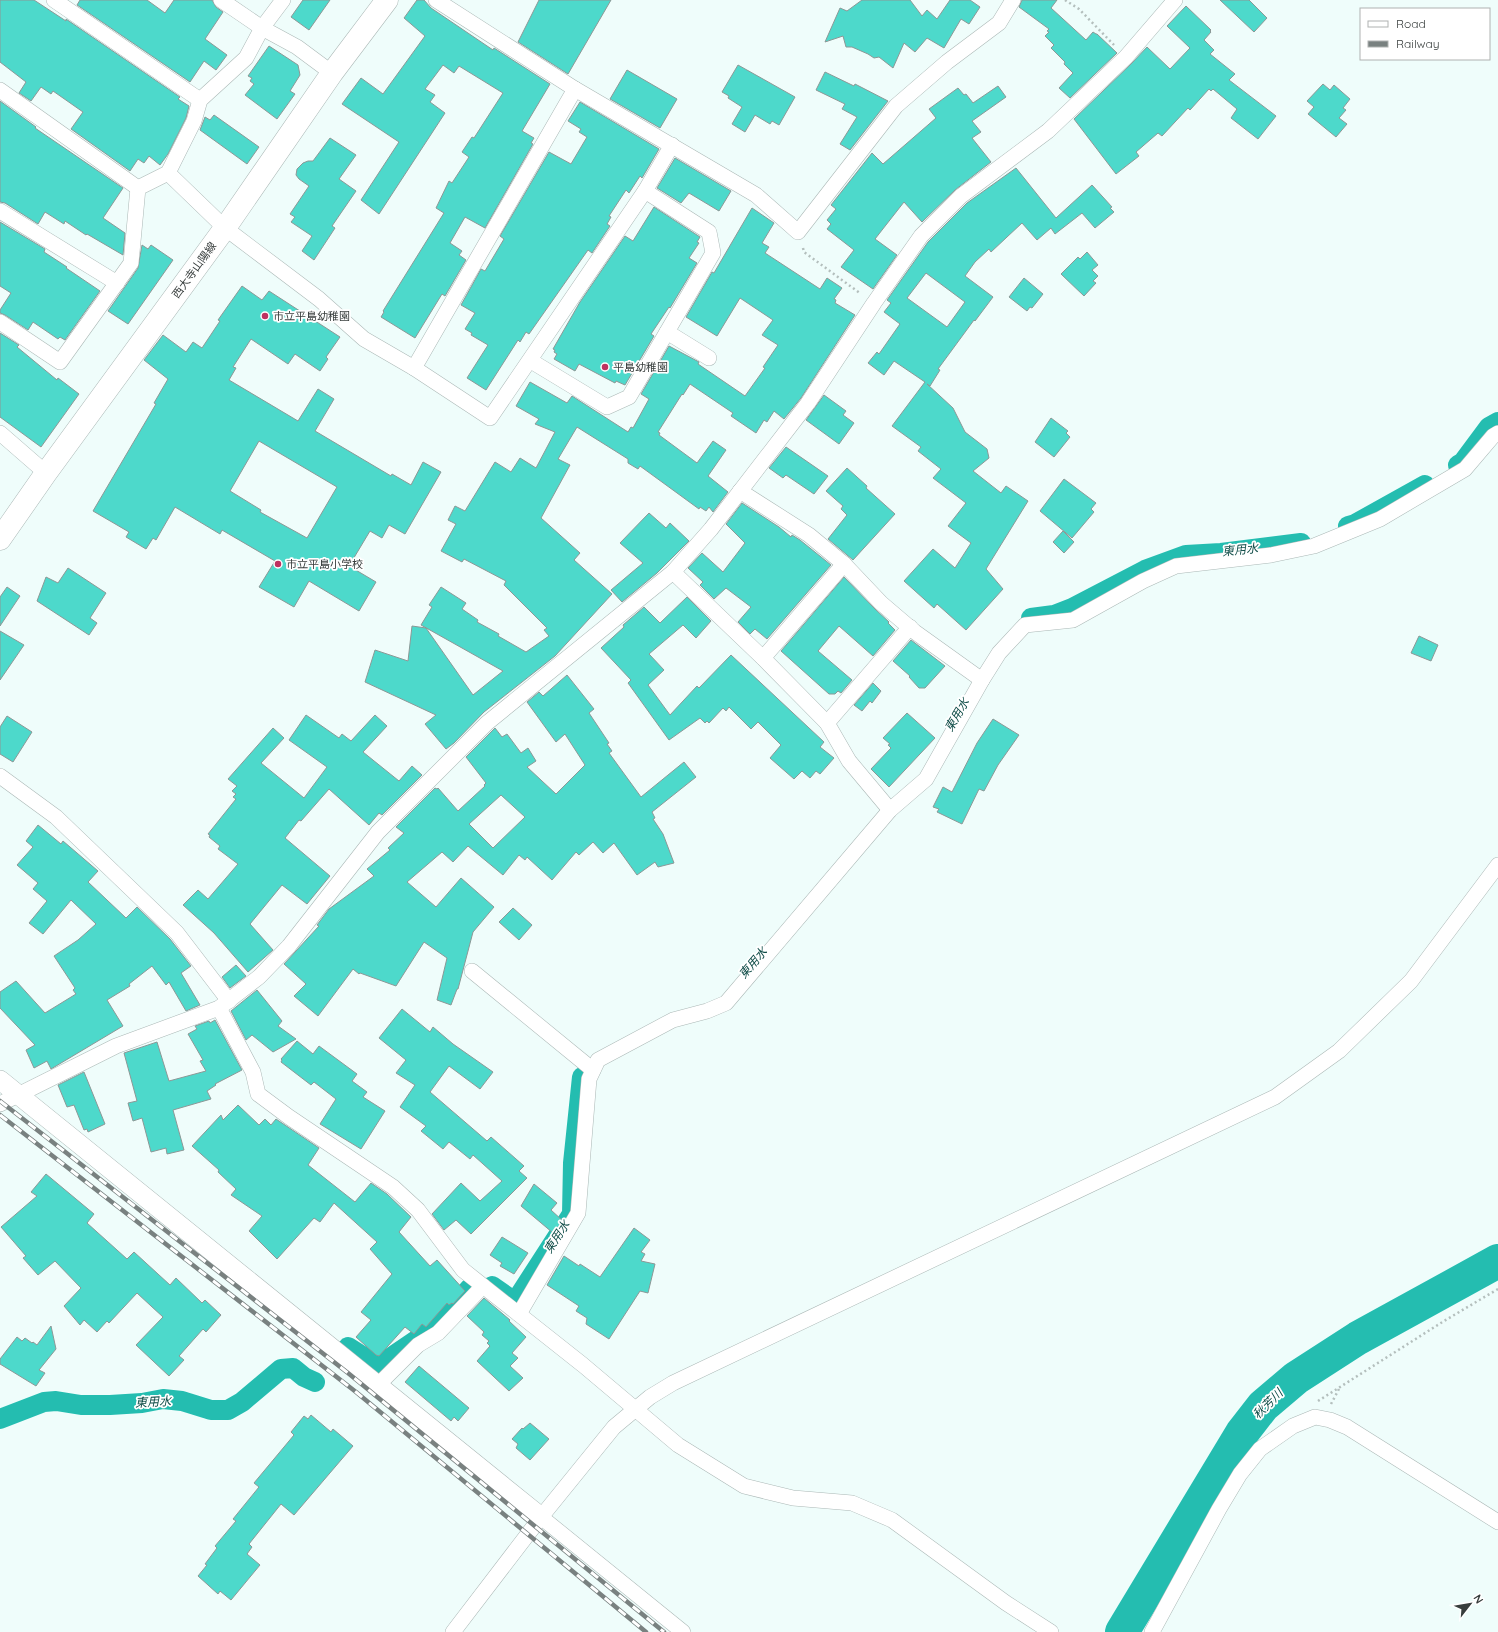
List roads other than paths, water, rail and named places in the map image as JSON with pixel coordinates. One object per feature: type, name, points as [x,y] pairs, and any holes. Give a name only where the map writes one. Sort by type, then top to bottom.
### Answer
[{"type":"main road","name":"西大寺山陽線","points":[[0,539],[46,473],[225,228],[332,73],[387,0]]},
{"type":"street","points":[[54,0],[200,100]]},
{"type":"street","points":[[221,0],[262,28],[297,47],[332,73]]},
{"type":"street","points":[[138,188],[168,173],[194,121],[200,100],[246,58],[262,28],[283,0]]},
{"type":"street","points":[[436,0],[575,89],[756,195],[798,232],[896,106],[947,62],[999,23],[1013,0]]},
{"type":"street","points":[[0,1104],[116,1046],[224,1005],[258,977],[289,946],[378,832],[487,723],[673,572],[740,492],[808,403],[874,303],[921,236],[961,196],[1048,131],[1126,57],[1175,0]]},
{"type":"street","points":[[414,368],[575,89]]},
{"type":"street","points":[[0,90],[138,188]]},
{"type":"street","points":[[168,173],[225,228],[319,299],[364,339],[414,368],[490,418],[645,191],[672,145]]},
{"type":"street","points":[[0,322],[60,362],[131,263],[138,188]]},
{"type":"street","points":[[530,361],[608,407],[629,397],[713,253],[709,232],[645,191]]},
{"type":"street","points":[[0,211],[116,283]]},
{"type":"street","points":[[667,332],[709,358]]},
{"type":"street","points":[[0,433],[46,473]]},
{"type":"street","points":[[519,1314],[578,1213],[589,1079],[598,1060],[673,1020],[707,1012],[726,1002],[890,810],[926,779],[999,653],[1025,625],[1073,620],[1143,581],[1176,566],[1271,555],[1314,546],[1380,519],[1465,469],[1493,436],[1498,433]]},
{"type":"street","points":[[740,492],[810,535],[844,564],[881,602],[910,627],[982,680]]},
{"type":"street","points":[[763,658],[844,564]]},
{"type":"street","points":[[673,572],[763,658],[827,723],[849,761],[890,810]]},
{"type":"street","points":[[827,723],[910,627]]},
{"type":"street","points":[[0,776],[56,817],[177,933],[224,1005],[253,1072],[258,1094],[289,1117],[393,1187],[418,1210],[463,1270],[583,1365],[633,1409],[678,1445],[744,1486],[793,1498],[852,1503],[892,1520],[1006,1603],[1052,1632]]},
{"type":"street","points":[[452,1632],[541,1517],[614,1427],[633,1409],[673,1383],[1275,1097],[1339,1051],[1411,981],[1498,865]]},
{"type":"street","points":[[472,971],[593,1070]]},
{"type":"street","points":[[0,1080],[683,1632]]},
{"type":"street","points":[[378,1385],[418,1345],[438,1333],[483,1286]]},
{"type":"street","points":[[1152,1632],[1219,1509],[1240,1474],[1260,1449],[1293,1426],[1316,1417],[1330,1420],[1347,1427],[1498,1522]]},
{"type":"waterway","name":"東用水","points":[[1458,465],[1463,462],[1489,427],[1498,422]]},
{"type":"waterway","name":"東用水","points":[[1348,526],[1355,524],[1425,485]]},
{"type":"waterway","name":"東用水","points":[[1031,618],[1054,615],[1072,608],[1145,570],[1186,555],[1221,553],[1301,543]]},
{"type":"waterway","name":"東用水","points":[[492,1286],[515,1302],[572,1214],[573,1163],[582,1077]]},
{"type":"waterway","name":"秋芳川","points":[[1122,1632],[1242,1433],[1263,1406],[1296,1378],[1358,1338],[1498,1261]]},
{"type":"waterway","name":"東用水","points":[[348,1347],[378,1366],[434,1328],[470,1288]]},
{"type":"waterway","name":"東用水","points":[[0,1419],[44,1402],[56,1401],[81,1405],[110,1405],[142,1403],[163,1399],[182,1401],[211,1410],[228,1410],[242,1402],[281,1369],[293,1368],[304,1377],[315,1382]]},
{"type":"railway","points":[[0,1101],[348,1373],[664,1632]]},
{"type":"railway","points":[[0,1115],[356,1392],[646,1632]]},
{"type":"place","name":"市立平島幼稚園","points":[[265,316]]},
{"type":"place","name":"平島幼稚園","points":[[605,367]]},
{"type":"place","name":"市立平島小学校","points":[[278,564]]}]
